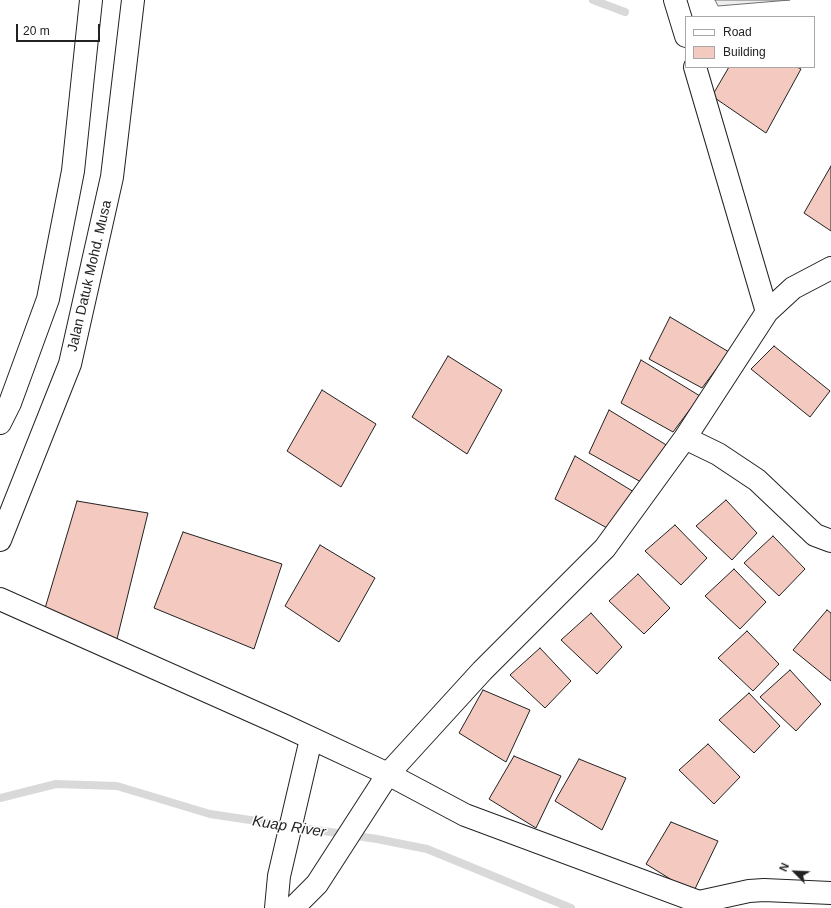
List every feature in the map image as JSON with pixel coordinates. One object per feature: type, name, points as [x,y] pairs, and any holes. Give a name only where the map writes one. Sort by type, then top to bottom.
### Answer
[{"type":"main road","points":[[0,423],[10,403],[48,299],[73,171],[91,0]]},
{"type":"main road","name":"Jalan Datuk Mohd. Musa","points":[[0,540],[70,364],[112,177],[133,0]]},
{"type":"main road","points":[[675,0],[685,33]]},
{"type":"main road","points":[[695,68],[767,312]]},
{"type":"main road","points":[[293,908],[317,884],[388,774],[482,671],[605,548],[685,438],[767,312],[793,288],[831,268]]},
{"type":"main road","points":[[685,438],[718,454],[757,480],[815,535],[831,541]]},
{"type":"main road","points":[[0,599],[311,738],[388,774],[465,815],[700,902],[749,891],[764,890],[831,893]]},
{"type":"main road","points":[[276,908],[279,876],[311,738]]},
{"type":"shaded area","points":[[715,0],[790,0],[718,6]]},
{"type":"building","points":[[728,68],[801,69],[766,133],[712,96]]},
{"type":"building","points":[[831,166],[831,231],[804,213]]},
{"type":"building","points":[[670,317],[729,352],[702,388],[649,359]]},
{"type":"building","points":[[774,346],[830,391],[810,417],[751,369]]},
{"type":"building","points":[[448,356],[502,390],[467,454],[412,417]]},
{"type":"building","points":[[641,360],[700,396],[673,432],[621,403]]},
{"type":"building","points":[[322,390],[376,424],[341,487],[287,451]]},
{"type":"building","points":[[609,410],[668,446],[641,482],[589,453]]},
{"type":"building","points":[[575,456],[634,492],[607,528],[555,499]]},
{"type":"building","points":[[726,500],[757,533],[732,560],[696,526]]},
{"type":"building","points":[[77,501],[148,513],[116,643],[43,615]]},
{"type":"building","points":[[675,525],[707,558],[681,585],[645,551]]},
{"type":"building","points":[[183,532],[282,564],[254,649],[154,608]]},
{"type":"building","points":[[773,536],[805,569],[779,596],[744,563]]},
{"type":"building","points":[[320,545],[375,578],[339,642],[285,606]]},
{"type":"building","points":[[734,569],[766,602],[740,629],[705,596]]},
{"type":"building","points":[[638,574],[670,608],[644,634],[609,601]]},
{"type":"building","points":[[827,610],[831,613],[831,681],[793,650]]},
{"type":"building","points":[[591,613],[622,647],[597,674],[561,640]]},
{"type":"building","points":[[747,631],[779,664],[753,691],[718,658]]},
{"type":"building","points":[[540,648],[571,681],[545,708],[510,675]]},
{"type":"building","points":[[790,670],[821,704],[796,731],[760,697]]},
{"type":"building","points":[[483,690],[530,710],[506,762],[459,733]]},
{"type":"building","points":[[749,693],[780,726],[754,753],[719,720]]},
{"type":"building","points":[[708,744],[740,777],[714,804],[679,770]]},
{"type":"building","points":[[514,756],[561,776],[536,828],[489,799]]},
{"type":"building","points":[[579,759],[626,778],[602,830],[555,801]]},
{"type":"building","points":[[671,822],[718,841],[693,893],[646,864]]},
{"type":"waterway","points":[[593,0],[625,12]]},
{"type":"waterway","name":"Kuap River","points":[[0,798],[56,784],[117,786],[210,814],[377,839],[427,849],[571,908]]}]
